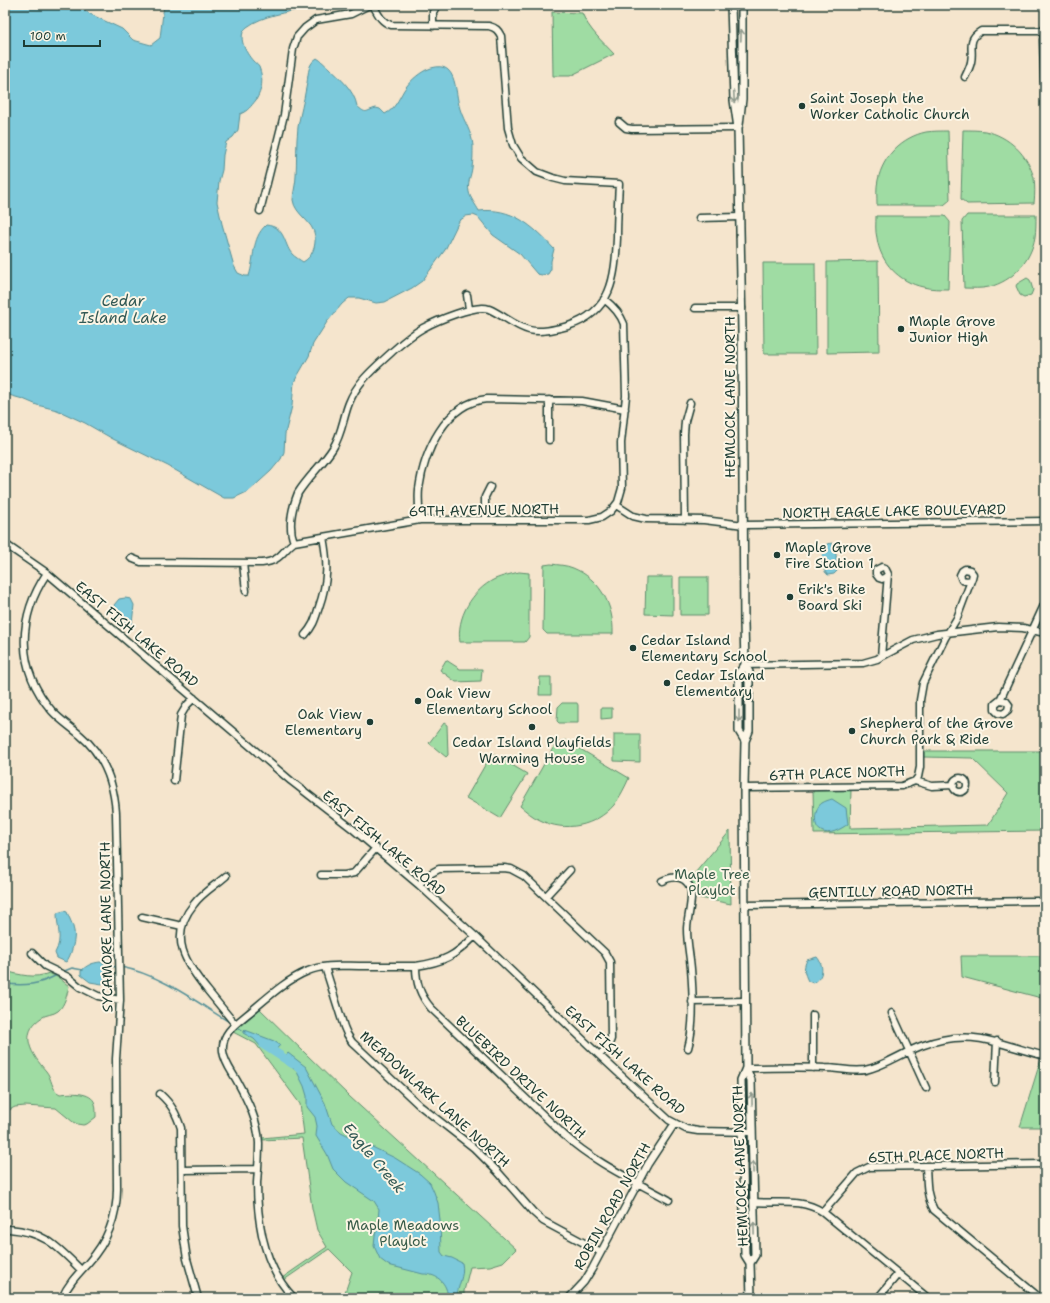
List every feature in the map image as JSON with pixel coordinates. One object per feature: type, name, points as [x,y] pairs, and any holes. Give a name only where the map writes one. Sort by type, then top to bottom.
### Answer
[{"type":"main road","name":"HEMLOCK LANE NORTH","points":[[731,5],[734,100],[738,128],[742,308],[745,665],[749,672],[749,731],[745,741],[744,788],[746,1068],[741,1080],[745,1255],[750,1263],[751,1298]]},
{"type":"main road","name":"HEMLOCK LANE NORTH","points":[[738,128],[741,117],[742,99],[742,5]]},
{"type":"main road","name":"HEMLOCK LANE NORTH","points":[[745,665],[739,673],[739,732],[745,741]]},
{"type":"main road","name":"HEMLOCK LANE NORTH","points":[[746,1068],[752,1080],[755,1255],[750,1263]]},
{"type":"street","points":[[260,211],[284,115],[293,49],[297,37],[304,28],[316,20],[351,14],[369,5]]},
{"type":"street","points":[[131,558],[141,562],[262,563],[273,561],[282,555],[294,542],[291,525],[295,500],[298,494],[334,448],[341,432],[350,402],[363,379],[416,332],[469,309],[477,308],[488,309],[521,327],[530,330],[540,331],[573,324],[592,313],[604,299],[612,282],[615,270],[619,184],[553,178],[532,168],[518,154],[511,140],[508,128],[501,36],[495,28],[490,26],[397,26],[388,24],[382,20],[373,5]]},
{"type":"street","points":[[433,26],[433,12],[437,5]]},
{"type":"street","points":[[965,77],[971,63],[971,43],[976,34],[981,31],[1044,30],[1045,108]]},
{"type":"street","points":[[618,122],[626,128],[632,129],[738,128]]},
{"type":"street","points":[[699,218],[740,217]]},
{"type":"street","points":[[467,295],[469,309]]},
{"type":"street","points":[[604,299],[616,310],[624,324],[626,396],[621,443],[622,488],[616,505],[633,516],[646,519],[704,520],[744,525]]},
{"type":"street","points":[[695,308],[742,308]]},
{"type":"street","points":[[420,520],[419,488],[429,453],[438,433],[463,406],[477,400],[549,400],[590,401],[625,409]]},
{"type":"street","points":[[549,400],[549,440]]},
{"type":"street","points":[[685,520],[684,434],[685,421],[690,403]]},
{"type":"street","points":[[485,520],[485,497],[490,487]]},
{"type":"street","name":"69TH AVENUE NORTH","points":[[294,542],[420,520],[589,520],[602,517],[611,511],[616,505]]},
{"type":"street","name":"NORTH EAGLE LAKE BOULEVARD","points":[[744,525],[1045,521]]},
{"type":"street","points":[[305,635],[313,625],[326,586],[327,565],[323,537]]},
{"type":"street","name":"EAST FISH LAKE ROAD","points":[[5,544],[47,573],[291,781],[419,884],[655,1108],[675,1124],[686,1129],[698,1131],[752,1132]]},
{"type":"street","points":[[242,563],[246,590]]},
{"type":"street","name":"SYCAMORE LANE NORTH","points":[[47,573],[36,590],[27,616],[25,632],[27,665],[35,685],[46,704],[92,746],[107,771],[112,784],[116,813],[120,1000],[116,1059],[118,1190],[116,1208],[107,1237],[97,1252],[72,1282],[62,1298]]},
{"type":"street","points":[[881,657],[887,576]]},
{"type":"street","points":[[915,781],[918,777],[920,767],[921,692],[926,676],[962,608],[971,580]]},
{"type":"street","points":[[1000,700],[1045,602]]},
{"type":"street","points":[[745,665],[854,664],[881,657],[913,640],[924,636],[998,627],[1032,630],[1045,633]]},
{"type":"street","points":[[174,781],[181,716],[187,705],[194,698]]},
{"type":"street","name":"67TH PLACE NORTH","points":[[744,788],[902,786],[915,781],[932,786],[954,785]]},
{"type":"street","points":[[321,875],[345,875],[354,873],[376,848]]},
{"type":"street","points":[[419,884],[426,876],[439,869],[504,868],[518,871],[546,896],[605,953],[610,962],[612,1039],[608,1047],[599,1055]]},
{"type":"street","points":[[546,896],[570,870]]},
{"type":"street","points":[[226,876],[195,902],[189,910],[182,926],[181,940],[188,964],[236,1024]]},
{"type":"street","points":[[662,881],[669,878],[681,878],[687,882],[691,890],[687,929],[691,970],[692,1036],[688,1048]]},
{"type":"street","name":"GENTILLY ROAD NORTH","points":[[745,905],[1037,901]]},
{"type":"street","points":[[142,917],[182,926]]},
{"type":"street","points":[[294,1298],[279,1280],[272,1267],[265,1248],[259,1215],[258,1138],[250,1107],[226,1062],[223,1051],[225,1038],[228,1031],[299,975],[309,970],[325,967],[416,966],[450,957],[464,947],[475,936]]},
{"type":"street","points":[[32,953],[45,966],[68,977],[80,987],[98,996],[120,1000]]},
{"type":"street","name":"BLUEBIRD DRIVE NORTH","points":[[416,966],[418,988],[422,997],[431,1008],[574,1144],[603,1164],[669,1200]]},
{"type":"street","name":"MEADOWLARK LANE NORTH","points":[[325,967],[344,1027],[352,1042],[419,1105],[474,1148],[498,1172],[533,1212],[543,1220],[601,1252]]},
{"type":"street","points":[[692,1002],[745,1001]]},
{"type":"street","points":[[892,1013],[926,1088]]},
{"type":"street","points":[[812,1015],[813,1068]]},
{"type":"street","points":[[746,1068],[864,1070],[877,1066],[932,1042],[948,1038],[970,1037],[997,1042],[1045,1056]]},
{"type":"street","points":[[995,1082],[997,1042]]},
{"type":"street","points":[[160,1094],[170,1103],[178,1118],[182,1139],[182,1226],[184,1242],[198,1298]]},
{"type":"street","name":"ROBIN ROAD NORTH","points":[[569,1298],[584,1282],[657,1148],[675,1124]]},
{"type":"street","name":"65TH PLACE NORTH","points":[[823,1212],[852,1178],[863,1169],[877,1166],[1045,1164]]},
{"type":"street","points":[[926,1166],[928,1196],[934,1210],[1040,1298]]},
{"type":"street","points":[[182,1170],[258,1169]]},
{"type":"street","points":[[754,1202],[805,1204],[815,1207],[928,1298]]},
{"type":"street","points":[[9,1229],[23,1230],[46,1239],[61,1250],[81,1270]]},
{"type":"street","points":[[878,1298],[898,1274]]},
{"type":"green space","points":[[552,12],[582,13],[592,30],[614,54],[570,76],[553,76]]},
{"type":"green space","points":[[963,130],[985,131],[1002,137],[1022,154],[1034,178],[1034,203],[967,204],[961,199]]},
{"type":"green space","points":[[948,131],[950,200],[944,205],[877,205],[878,180],[884,163],[895,149],[909,138],[917,135],[926,132]]},
{"type":"green space","points":[[967,215],[1036,215],[1035,237],[1030,254],[1020,269],[1006,280],[986,288],[964,288],[962,221]]},
{"type":"green space","points":[[876,216],[945,216],[950,222],[948,289],[929,288],[914,284],[906,281],[892,270],[882,255],[879,247],[876,233]]},
{"type":"green space","points":[[878,261],[879,352],[827,353],[827,262]]},
{"type":"green space","points":[[763,263],[815,263],[816,354],[764,354]]},
{"type":"green space","points":[[1027,278],[1030,280],[1033,290],[1031,295],[1024,297],[1020,295],[1016,286]]},
{"type":"green space","points":[[551,564],[573,568],[583,573],[598,586],[608,603],[613,623],[613,634],[547,634],[543,630],[544,565]]},
{"type":"green space","points":[[519,572],[529,573],[529,637],[525,642],[460,642],[459,633],[463,614],[473,597],[479,590],[495,579]]},
{"type":"green space","points":[[646,577],[673,577],[673,615],[645,614]]},
{"type":"green space","points":[[680,577],[708,577],[708,615],[680,615]]},
{"type":"green space","points":[[446,660],[460,669],[482,669],[481,681],[456,682],[440,670]]},
{"type":"green space","points":[[540,677],[551,677],[551,695],[539,695]]},
{"type":"green space","points":[[562,703],[577,703],[578,723],[559,723],[557,721],[558,707]]},
{"type":"green space","points":[[601,708],[612,708],[612,718],[601,719]]},
{"type":"green space","points":[[444,723],[447,725],[448,755],[446,757],[429,743]]},
{"type":"green space","points":[[614,734],[640,734],[640,762],[614,761]]},
{"type":"green space","points":[[565,740],[629,778],[616,802],[607,812],[589,822],[570,827],[550,824],[540,820],[532,816],[520,806],[556,743]]},
{"type":"green space","points":[[923,751],[1045,751],[1045,831],[814,834],[813,790],[851,789],[850,828],[988,825],[1008,793],[972,758],[923,757]]},
{"type":"green space","points":[[492,753],[527,774],[500,818],[466,798]]},
{"type":"green space","name":"Maple Tree Playlot","points":[[730,831],[731,904],[695,897],[694,886],[690,879]]},
{"type":"green space","points":[[961,956],[1045,956],[1045,999],[962,977]]},
{"type":"green space","points":[[5,971],[33,976],[49,973],[59,978],[69,986],[60,1009],[43,1017],[34,1024],[30,1031],[29,1038],[32,1051],[48,1074],[53,1087],[57,1092],[60,1094],[74,1093],[85,1095],[93,1100],[96,1117],[87,1124],[83,1125],[73,1122],[56,1108],[25,1106],[15,1107],[5,1112]]},
{"type":"green space","name":"Maple Meadows Playlot","points":[[260,1009],[350,1097],[516,1249],[503,1262],[490,1266],[470,1267],[464,1291],[464,1298],[343,1298],[352,1272],[329,1249],[284,1280],[282,1278],[327,1247],[317,1230],[312,1208],[302,1138],[262,1140],[262,1138],[304,1134],[300,1104],[256,1044],[233,1032]]},
{"type":"green space","points":[[1045,1046],[1045,1127],[1020,1127]]},
{"type":"water","name":"Cedar Island Lake","points":[[5,5],[78,5],[90,14],[122,29],[133,40],[151,45],[160,38],[164,5],[309,5],[305,8],[275,15],[253,23],[247,27],[242,35],[245,49],[250,58],[259,67],[262,84],[256,100],[247,110],[240,114],[238,130],[233,137],[226,142],[217,202],[234,266],[238,273],[249,276],[258,236],[266,225],[272,226],[281,232],[289,250],[303,262],[313,251],[315,240],[314,231],[294,205],[293,194],[296,179],[298,127],[309,68],[313,61],[317,58],[322,61],[346,85],[360,109],[366,112],[376,108],[380,109],[385,114],[394,107],[411,81],[420,74],[426,70],[436,67],[444,68],[449,71],[453,77],[460,109],[470,132],[473,146],[472,171],[468,186],[471,197],[479,211],[502,212],[512,215],[530,226],[538,233],[554,249],[551,269],[548,274],[537,274],[520,254],[493,235],[478,217],[473,215],[466,216],[459,221],[445,250],[422,281],[385,302],[376,303],[359,298],[349,298],[327,322],[313,344],[309,356],[294,382],[292,406],[285,434],[284,452],[281,459],[271,471],[249,491],[234,498],[224,498],[168,466],[57,410],[5,394]]},
{"type":"water","points":[[832,543],[836,554],[837,571],[834,574],[828,575],[823,568],[822,556],[827,544]]},
{"type":"water","points":[[119,599],[131,599],[134,605],[132,624],[122,620],[115,609],[114,605]]},
{"type":"water","points":[[832,799],[846,808],[848,824],[828,833],[818,829],[816,825],[816,812],[822,803]]},
{"type":"water","points":[[64,911],[67,912],[73,926],[74,934],[74,943],[66,962],[57,958],[55,953],[59,943],[57,913]]},
{"type":"water","points":[[817,957],[821,964],[822,971],[817,981],[813,983],[808,981],[805,968],[807,960]]},
{"type":"water","points":[[100,962],[106,964],[106,979],[102,984],[90,982],[81,975],[81,971],[85,967]]},
{"type":"water","points":[[245,1030],[274,1041],[280,1045],[273,1053],[261,1047],[254,1039],[243,1033]]},
{"type":"water","points":[[288,1053],[306,1067],[325,1103],[332,1124],[341,1132],[395,1158],[420,1174],[430,1183],[438,1203],[441,1252],[444,1256],[462,1263],[462,1277],[457,1298],[448,1298],[446,1288],[441,1280],[428,1274],[388,1265],[380,1259],[374,1246],[379,1209],[374,1201],[346,1182],[333,1169],[327,1154],[316,1136],[317,1126],[315,1117],[307,1107],[307,1096],[304,1086],[297,1072],[283,1059]]},
{"type":"waterway","name":"Eagle Creek","points":[[106,966],[118,967]]},
{"type":"waterway","name":"Eagle Creek","points":[[121,967],[151,976],[165,983],[231,1023]]},
{"type":"waterway","name":"Eagle Creek","points":[[62,972],[72,968],[83,970]]},
{"type":"waterway","name":"Eagle Creek","points":[[5,984],[32,984],[44,981],[57,975]]},
{"type":"waterway","name":"Eagle Creek","points":[[236,1026],[245,1032]]},
{"type":"waterway","name":"Eagle Creek","points":[[264,1045],[293,1064]]},
{"type":"place","name":"Saint Joseph the Worker Catholic Church","points":[[802,106]]},
{"type":"place","name":"Maple Grove Junior High","points":[[901,329]]},
{"type":"place","name":"Maple Grove Fire Station 1","points":[[777,555]]},
{"type":"place","name":"Erik's Bike Board Ski","points":[[790,597]]},
{"type":"place","name":"Cedar Island Elementary School","points":[[633,648]]},
{"type":"place","name":"Cedar Island Elementary","points":[[667,683]]},
{"type":"place","name":"Oak View Elementary School","points":[[418,701]]},
{"type":"place","name":"Oak View Elementary","points":[[370,722]]},
{"type":"place","name":"Cedar Island Playfields Warming House","points":[[532,727]]},
{"type":"place","name":"Shepherd of the Grove Church Park & Ride","points":[[852,731]]}]
